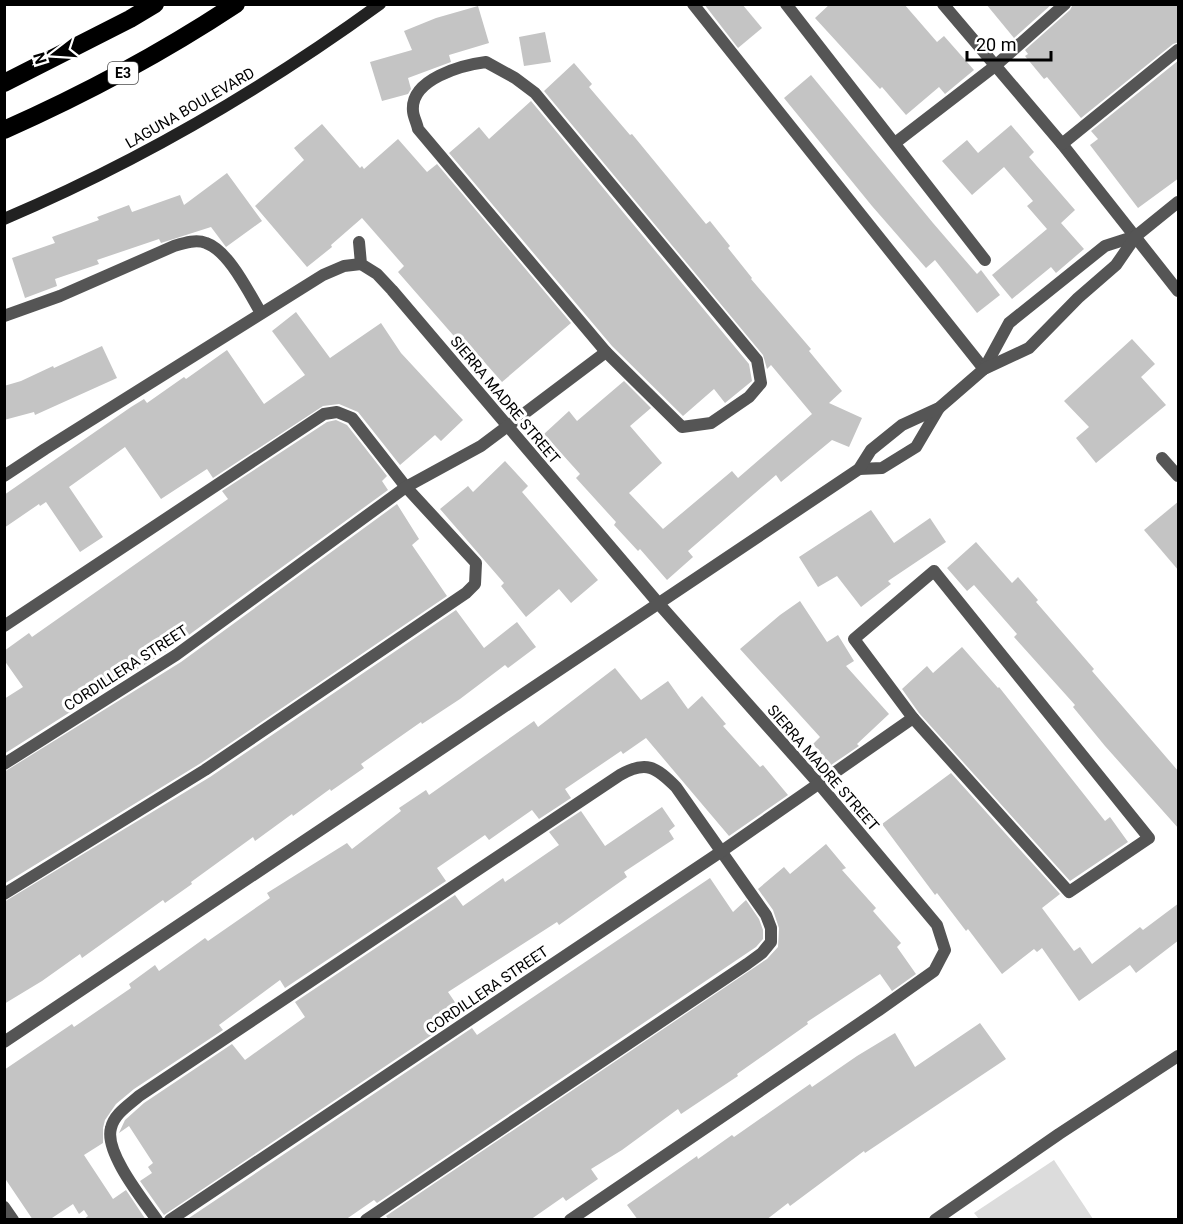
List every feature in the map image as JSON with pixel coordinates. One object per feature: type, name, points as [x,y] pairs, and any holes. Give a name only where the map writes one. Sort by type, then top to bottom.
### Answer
[{"type":"highway","points":[[4,83],[155,4]]},
{"type":"highway","name":"E3","points":[[4,130],[77,98],[133,68],[236,4]]},
{"type":"main road","name":"LAGUNA BOULEVARD","points":[[4,219],[108,171],[184,131],[302,59],[380,4]]},
{"type":"street","points":[[693,4],[984,369]]},
{"type":"street","points":[[786,4],[985,260]]},
{"type":"street","points":[[943,4],[1062,144],[1179,291]]},
{"type":"street","points":[[895,142],[995,66],[1065,4]]},
{"type":"street","points":[[1062,144],[1179,50]]},
{"type":"street","points":[[486,62],[536,93],[757,360],[761,383],[749,398],[711,423],[682,427],[606,352],[418,129],[413,110],[414,98],[434,77],[465,65],[486,62]]},
{"type":"street","points":[[4,1042],[859,469],[872,450],[902,425],[939,408],[984,369],[1029,348],[1078,298],[1116,266],[1136,236],[1179,202]]},
{"type":"street","points":[[984,369],[1009,323],[1105,246],[1136,236]]},
{"type":"street","points":[[4,316],[60,296],[174,246],[192,241],[206,242],[220,251],[261,313]]},
{"type":"street","points":[[4,476],[323,275],[344,266],[361,264],[359,242]]},
{"type":"street","name":"SIERRA MADRE STREET","points":[[361,264],[377,273],[392,290],[659,604],[819,784],[937,925],[945,950],[934,971],[823,1050],[570,1220]]},
{"type":"street","name":"CORDILLERA STREET","points":[[4,764],[176,656],[406,487],[481,446],[606,352]]},
{"type":"street","points":[[859,469],[882,468],[916,447],[939,408]]},
{"type":"street","points":[[4,626],[324,414],[337,412],[352,418],[406,487],[476,563],[475,584],[466,593],[205,771],[4,894]]},
{"type":"street","points":[[1162,458],[1179,477]]},
{"type":"street","points":[[934,571],[1149,838],[1069,892],[913,718],[854,639],[934,571]]},
{"type":"street","name":"CORDILLERA STREET","points":[[170,1220],[722,851],[913,718]]},
{"type":"street","points":[[157,1220],[124,1173],[112,1145],[111,1128],[120,1112],[159,1083],[620,775],[634,767],[648,766],[661,772],[676,787],[766,915],[771,928],[771,942],[762,953],[366,1220]]},
{"type":"street","points":[[935,1220],[1059,1134],[1179,1056]]},
{"type":"street","points":[[4,1207],[13,1220]]},
{"type":"shaded area","points":[[1054,1160],[1093,1219],[979,1219],[974,1213]]},
{"type":"building","points":[[704,4],[742,4],[762,28],[738,48]]},
{"type":"building","points":[[830,4],[904,4],[937,42],[944,36],[974,70],[945,94],[939,87],[906,115],[815,18]]},
{"type":"building","points":[[986,4],[1052,4],[1014,38]]},
{"type":"building","points":[[1073,4],[1179,4],[1179,42],[1173,44],[1081,118],[1047,77],[1044,79],[1025,56],[1028,54],[1025,50],[1070,10]]},
{"type":"building","points":[[478,6],[489,43],[449,55],[451,62],[408,78],[411,89],[408,94],[382,101],[370,62],[412,50],[404,31],[436,18]]},
{"type":"building","points":[[545,32],[551,62],[524,66],[519,37]]},
{"type":"building","points":[[1179,60],[1179,178],[1138,208],[1090,145],[1098,139],[1091,131]]},
{"type":"building","points":[[574,63],[592,84],[589,87],[630,135],[632,134],[706,224],[710,221],[730,246],[728,248],[751,279],[811,349],[809,351],[842,391],[829,403],[862,418],[849,447],[832,440],[781,482],[776,475],[688,551],[693,557],[667,580],[640,549],[638,551],[614,525],[616,522],[576,478],[580,474],[544,434],[569,411],[577,421],[624,381],[651,408],[630,426],[662,463],[629,493],[663,529],[732,471],[738,478],[812,414],[771,365],[767,369],[763,355],[544,91]]},
{"type":"building","points":[[811,75],[933,223],[977,274],[981,270],[1000,295],[977,313],[935,260],[926,268],[784,98]]},
{"type":"building","points":[[531,101],[749,364],[752,381],[725,403],[714,389],[683,416],[612,346],[449,153],[479,127],[489,139]]},
{"type":"building","points":[[322,124],[360,168],[362,166],[364,169],[398,139],[427,172],[437,164],[571,323],[502,382],[464,339],[460,343],[398,272],[404,266],[362,218],[307,267],[255,206],[304,160],[294,148]]},
{"type":"building","points":[[1011,125],[1034,152],[1029,157],[1075,210],[1061,223],[1084,249],[1056,273],[1051,267],[1012,299],[992,275],[1047,229],[1027,206],[1033,201],[1004,167],[972,195],[942,161],[967,140],[978,153]]},
{"type":"building","points":[[227,173],[262,221],[226,247],[211,227],[161,243],[159,239],[97,260],[99,264],[55,279],[57,286],[25,298],[12,258],[55,243],[52,237],[99,220],[97,217],[129,205],[132,212],[180,195],[184,205]]},
{"type":"building","points":[[296,312],[330,358],[381,323],[401,353],[463,420],[441,441],[435,435],[400,465],[358,412],[339,404],[323,406],[213,478],[207,469],[161,499],[125,447],[69,487],[103,537],[80,552],[46,502],[40,506],[39,504],[4,528],[4,495],[131,407],[144,399],[147,403],[227,350],[264,404],[305,375],[272,331]]},
{"type":"building","points":[[1132,339],[1155,364],[1141,377],[1166,405],[1096,463],[1076,438],[1089,427],[1064,401]]},
{"type":"building","points":[[102,346],[117,378],[35,415],[34,412],[4,420],[4,386],[53,366],[54,368]]},
{"type":"building","points":[[336,420],[347,425],[387,476],[382,481],[388,490],[171,648],[4,754],[4,699],[23,687],[4,660],[4,651],[29,633],[32,637],[228,499],[222,491],[327,422]]},
{"type":"building","points":[[505,461],[528,486],[522,492],[598,580],[571,603],[559,589],[526,617],[501,586],[504,583],[440,509],[468,486],[473,492]]},
{"type":"building","points":[[1179,501],[1179,571],[1144,530]]},
{"type":"building","points":[[397,504],[419,539],[412,545],[447,596],[201,763],[4,884],[4,772],[181,662]]},
{"type":"building","points":[[871,510],[894,543],[930,518],[946,542],[888,581],[891,584],[861,607],[837,576],[818,587],[799,557]]},
{"type":"building","points":[[976,542],[1012,583],[1018,577],[1038,600],[1036,602],[1094,669],[1092,671],[1179,772],[1179,829],[1105,746],[1073,707],[1075,705],[1014,637],[1017,634],[974,585],[967,591],[947,568]]},
{"type":"building","points":[[800,601],[827,642],[838,635],[854,661],[846,666],[889,714],[857,744],[859,746],[831,765],[813,744],[820,737],[740,649]]},
{"type":"building","points":[[456,610],[484,648],[517,622],[536,647],[508,668],[505,665],[460,699],[422,724],[421,722],[361,764],[364,768],[331,791],[330,789],[255,841],[253,837],[165,903],[163,900],[82,958],[80,954],[4,1004],[4,902],[210,777]]},
{"type":"building","points":[[962,647],[999,687],[1105,821],[1110,817],[1128,842],[1070,881],[919,713],[902,689],[927,666],[933,673]]},
{"type":"building","points":[[615,668],[641,700],[668,681],[688,709],[702,696],[726,724],[723,726],[760,767],[763,765],[788,795],[729,836],[646,738],[623,754],[621,751],[565,789],[571,798],[539,819],[532,810],[489,840],[485,835],[437,868],[446,881],[285,988],[280,980],[219,1025],[223,1030],[134,1089],[116,1104],[105,1120],[103,1143],[84,1155],[113,1199],[126,1190],[146,1220],[83,1220],[88,1216],[84,1210],[79,1214],[73,1204],[49,1220],[33,1220],[4,1177],[4,1070],[72,1024],[74,1027],[131,988],[129,984],[155,965],[159,971],[205,938],[208,941],[270,898],[267,893],[347,843],[352,849],[401,811],[399,808],[426,790],[429,795],[534,721],[538,727]]},
{"type":"building","points":[[951,773],[1060,894],[1042,908],[1074,951],[1080,947],[1092,964],[1140,927],[1143,930],[1179,903],[1179,940],[1136,973],[1130,965],[1079,1001],[1042,948],[1037,952],[1034,949],[1002,974],[968,929],[966,931],[937,893],[935,895],[882,824]]},
{"type":"building","points":[[662,807],[675,826],[669,831],[674,839],[624,872],[627,877],[559,925],[557,922],[448,992],[463,1014],[164,1215],[140,1181],[152,1173],[148,1167],[153,1163],[129,1126],[119,1133],[125,1120],[144,1103],[232,1044],[245,1060],[305,1017],[295,1002],[455,895],[463,906],[503,878],[505,882],[559,845],[549,832],[581,811],[605,846]]},
{"type":"building","points":[[826,844],[846,868],[842,870],[876,908],[873,911],[901,943],[897,947],[916,974],[892,991],[880,974],[807,1022],[808,1024],[737,1074],[738,1076],[681,1114],[678,1109],[622,1150],[591,1169],[598,1179],[566,1201],[563,1197],[530,1220],[389,1220],[386,1216],[767,959],[778,947],[779,928],[773,910],[758,889],[784,867],[790,874]]},
{"type":"building","points":[[710,878],[733,912],[746,900],[759,919],[763,939],[756,947],[377,1203],[374,1200],[345,1220],[186,1220],[472,1028],[477,1035]]},
{"type":"building","points":[[980,1023],[1006,1059],[865,1153],[864,1151],[790,1206],[788,1203],[766,1220],[638,1220],[627,1205],[697,1156],[698,1159],[732,1135],[734,1137],[810,1084],[812,1087],[895,1033],[915,1067]]}]
